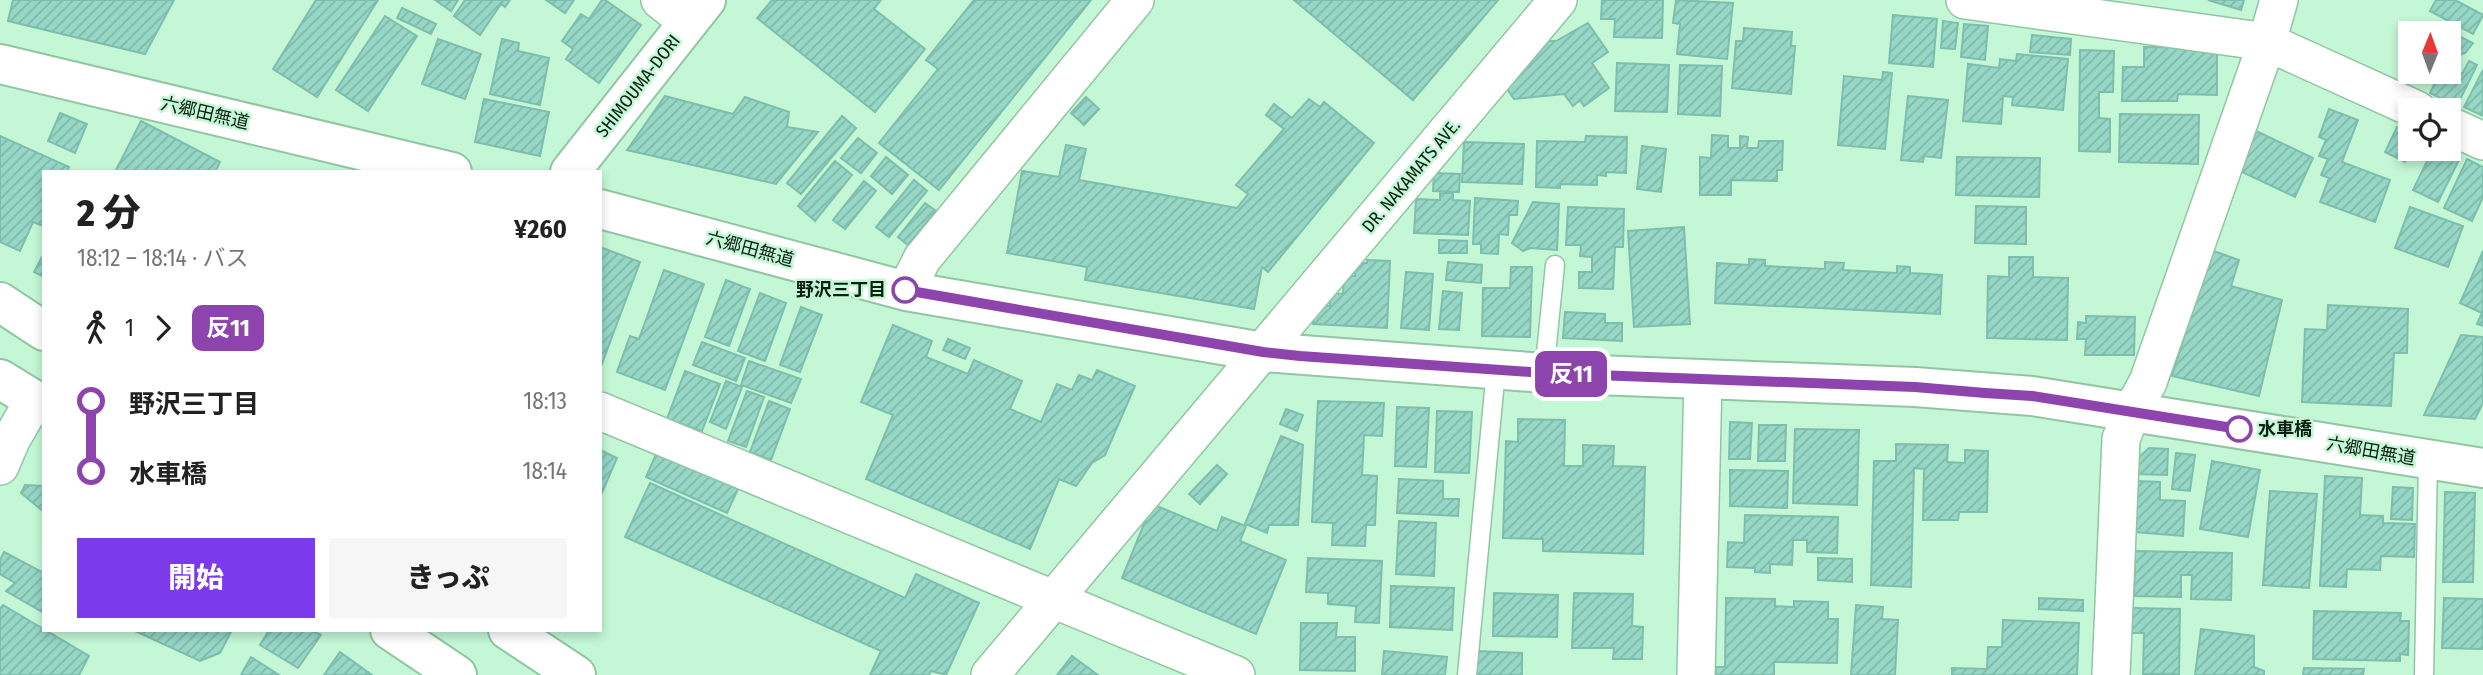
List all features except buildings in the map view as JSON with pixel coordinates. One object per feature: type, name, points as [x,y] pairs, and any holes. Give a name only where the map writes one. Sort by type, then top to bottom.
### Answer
[{"type":"street","points":[[905,290],[922,259],[1135,0]]},
{"type":"street","name":"DR. NAKAMATS AVE.","points":[[990,675],[1558,0]]},
{"type":"street","points":[[2111,675],[2122,439],[2132,411],[2148,382],[2279,0]]},
{"type":"street","points":[[1987,1],[2267,41],[2398,101]]},
{"type":"street","name":"SHIMOUMA-DORI","points":[[571,170],[684,7]]},
{"type":"street","name":"六郷田無道","points":[[0,64],[444,170]]},
{"type":"street","points":[[2461,131],[2483,141]]},
{"type":"street","name":"六郷田無道","points":[[602,210],[905,290],[1263,352],[1544,373],[1915,387],[2032,396],[2483,468]]},
{"type":"street","points":[[0,302],[42,330]]},
{"type":"street","points":[[0,379],[39,403],[11,440],[0,466]]},
{"type":"street","points":[[1696,675],[1703,379]]},
{"type":"street","points":[[602,412],[1236,675]]},
{"type":"street","points":[[393,632],[457,675]]},
{"type":"street","points":[[511,632],[576,675]]},
{"type":"lane","points":[[1544,373],[1555,265]]},
{"type":"lane","points":[[1467,675],[1496,370]]},
{"type":"lane","points":[[2424,675],[2428,461]]},
{"type":"bus line","name":"反11","points":[[905,290],[1263,352],[1300,356],[1544,373],[1915,387],[2032,396],[2239,429]]},
{"type":"place","name":"野沢三丁目","points":[[905,290]]},
{"type":"place","name":"水車橋","points":[[2239,429]]}]
